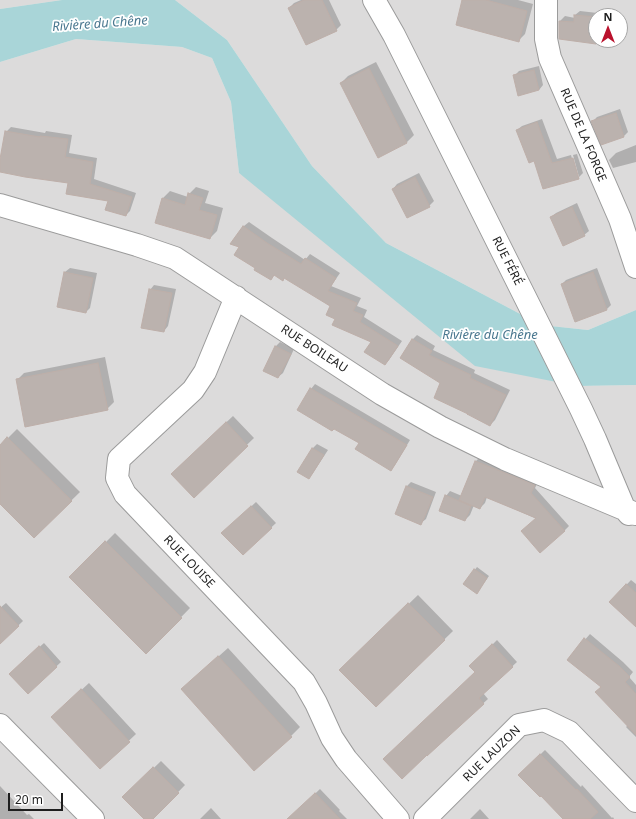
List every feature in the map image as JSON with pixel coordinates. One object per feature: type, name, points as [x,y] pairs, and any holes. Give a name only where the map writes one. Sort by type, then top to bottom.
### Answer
[{"type":"street","name":"RUE FÉRÉ","points":[[374,0],[397,42],[581,409],[632,515]]},
{"type":"street","name":"RUE DE LA FORGE","points":[[546,0],[546,40],[550,58],[620,219],[636,267]]},
{"type":"street","name":"RUE BOILEAU","points":[[0,205],[137,245],[175,258],[382,394],[440,427],[505,459],[632,515]]},
{"type":"street","name":"RUE LOUISE","points":[[236,297],[205,372],[193,390],[119,459],[117,478],[125,494],[304,682],[332,738],[346,759],[398,819]]},
{"type":"street","name":"RUE LAUZON","points":[[426,819],[519,725],[544,720],[569,732],[636,801]]},
{"type":"street","points":[[0,725],[93,819]]},
{"type":"shaded area","points":[[0,0],[62,0],[0,9]]},
{"type":"shaded area","points":[[175,0],[636,0],[636,310],[588,330],[541,325],[386,243],[312,166],[227,40]]},
{"type":"shaded area","points":[[76,39],[182,47],[212,58],[231,102],[239,173],[577,386],[636,385],[636,819],[0,819],[0,62]]},
{"type":"water","name":"Rivière du Chêne","points":[[62,0],[175,0],[227,40],[312,166],[386,243],[541,325],[588,330],[636,310],[636,385],[577,386],[475,366],[239,173],[231,102],[212,58],[182,47],[76,39],[0,62],[0,9]]},
{"type":"building","points":[[304,0],[322,0],[337,31],[306,45],[288,8]]},
{"type":"building","points":[[462,0],[486,0],[527,11],[519,42],[456,25]]},
{"type":"building","points":[[574,15],[588,16],[588,43],[559,39],[559,21],[574,22]]},
{"type":"building","points":[[369,68],[407,143],[378,158],[340,83]]},
{"type":"building","points":[[534,70],[539,90],[518,96],[513,75]]},
{"type":"building","points":[[616,113],[624,137],[601,145],[591,121]]},
{"type":"building","points":[[537,122],[552,163],[573,158],[579,179],[543,189],[534,161],[529,163],[516,130]]},
{"type":"building","points":[[5,131],[40,137],[68,139],[65,157],[93,162],[90,184],[132,197],[126,216],[105,210],[108,201],[66,194],[68,183],[0,172],[0,159]]},
{"type":"building","points":[[415,177],[430,207],[407,218],[392,189]]},
{"type":"building","points":[[188,193],[203,198],[199,210],[217,215],[210,239],[155,223],[162,198],[185,205]]},
{"type":"building","points":[[572,207],[585,236],[563,246],[550,217]]},
{"type":"building","points":[[243,226],[301,264],[305,258],[336,278],[328,291],[357,303],[353,311],[363,315],[360,322],[398,346],[385,365],[364,352],[371,342],[332,325],[335,319],[326,315],[330,306],[284,278],[283,281],[274,275],[271,280],[254,270],[255,268],[234,255],[239,247],[230,244]]},
{"type":"building","points":[[64,272],[93,278],[86,313],[57,307]]},
{"type":"building","points":[[593,272],[607,310],[575,322],[561,284]]},
{"type":"building","points":[[149,289],[172,293],[164,332],[141,328]]},
{"type":"building","points":[[412,339],[432,351],[429,355],[471,375],[470,378],[506,395],[490,426],[434,398],[440,383],[400,358]]},
{"type":"building","points":[[275,346],[291,354],[278,378],[263,371]]},
{"type":"building","points":[[98,363],[108,410],[25,427],[16,379]]},
{"type":"building","points":[[310,388],[407,445],[391,471],[355,449],[359,443],[334,429],[332,431],[297,410]]},
{"type":"building","points":[[226,422],[248,446],[194,498],[171,474]]},
{"type":"building","points":[[7,437],[72,501],[34,538],[0,504],[0,445]]},
{"type":"building","points":[[312,448],[324,455],[309,479],[297,472]]},
{"type":"building","points":[[475,461],[535,485],[531,493],[565,531],[540,553],[521,531],[536,518],[485,497],[480,509],[459,500]]},
{"type":"building","points":[[406,486],[433,497],[421,525],[395,514]]},
{"type":"building","points":[[445,495],[471,506],[465,521],[439,511]]},
{"type":"building","points":[[251,506],[272,528],[243,555],[221,533]]},
{"type":"building","points":[[105,541],[182,618],[146,654],[69,577]]},
{"type":"building","points":[[474,569],[487,578],[477,594],[463,584]]},
{"type":"building","points":[[626,584],[636,593],[636,627],[609,602]]},
{"type":"building","points":[[408,603],[445,640],[376,707],[339,670]]},
{"type":"building","points":[[0,606],[19,626],[0,644]]},
{"type":"building","points":[[584,638],[619,666],[630,677],[625,682],[636,694],[636,735],[595,692],[601,687],[567,660]]},
{"type":"building","points":[[492,644],[513,667],[479,698],[484,704],[402,779],[383,759],[475,672],[469,666]]},
{"type":"building","points":[[39,646],[57,667],[28,694],[9,674]]},
{"type":"building","points":[[218,656],[292,737],[254,771],[181,689]]},
{"type":"building","points":[[81,689],[130,742],[100,769],[51,717]]},
{"type":"building","points":[[540,754],[576,790],[577,789],[598,812],[590,819],[563,819],[518,775]]},
{"type":"building","points":[[153,767],[179,793],[153,819],[144,819],[122,797]]},
{"type":"building","points":[[315,793],[340,819],[287,819]]}]
